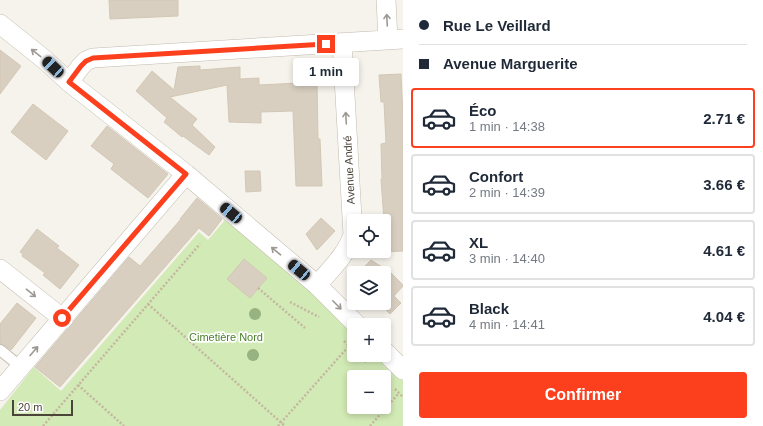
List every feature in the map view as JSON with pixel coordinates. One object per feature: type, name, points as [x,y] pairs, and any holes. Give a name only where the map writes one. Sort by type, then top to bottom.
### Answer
[{"type":"street","points":[[69,82],[86,61],[93,58],[396,39],[386,0]]},
{"type":"street","points":[[0,24],[45,60],[69,82],[186,174],[317,285],[350,318]]},
{"type":"street","name":"Avenue André","points":[[317,285],[340,260],[350,245],[353,235],[342,43]]},
{"type":"street","points":[[0,391],[186,174]]},
{"type":"street","points":[[0,269],[62,318]]},
{"type":"street","points":[[391,358],[403,370]]},
{"type":"lane","points":[[0,350],[21,366]]},
{"type":"path","points":[[43,426],[200,244]]},
{"type":"path","points":[[258,288],[305,328]]},
{"type":"path","points":[[290,302],[318,316],[323,321]]},
{"type":"path","points":[[148,304],[285,426]]},
{"type":"path","points":[[344,341],[347,344]]},
{"type":"path","points":[[278,426],[347,348]]},
{"type":"path","points":[[78,385],[124,426]]},
{"type":"path","points":[[370,426],[399,394]]},
{"type":"green space","name":"Cimetière Nord","points":[[225,220],[305,287],[347,326],[347,362],[386,362],[403,378],[403,426],[0,426],[0,410],[34,367],[61,391],[199,232],[208,240]]},
{"type":"building","points":[[109,0],[178,0],[178,16],[110,19]]},
{"type":"building","points":[[0,50],[21,66],[0,94]]},
{"type":"building","points":[[200,66],[200,70],[240,67],[240,79],[259,78],[259,85],[317,82],[318,139],[320,139],[322,186],[296,186],[293,111],[261,112],[261,123],[229,122],[227,85],[170,97],[197,119],[192,125],[215,147],[209,155],[183,136],[182,137],[164,122],[167,118],[136,91],[152,71],[174,90],[178,67]]},
{"type":"building","points":[[401,74],[403,115],[403,251],[391,252],[391,214],[384,214],[381,179],[381,144],[386,143],[384,102],[381,102],[379,75]]},
{"type":"building","points":[[33,104],[68,131],[46,160],[11,132]]},
{"type":"building","points":[[107,126],[168,174],[148,198],[111,169],[114,164],[91,146]]},
{"type":"building","points":[[245,171],[260,171],[261,191],[246,192]]},
{"type":"building","points":[[197,198],[222,219],[209,236],[199,228],[60,387],[35,367],[129,257],[140,266],[181,219]]},
{"type":"building","points":[[321,218],[335,231],[317,250],[306,234]]},
{"type":"building","points":[[37,229],[59,246],[57,248],[79,265],[60,289],[43,275],[45,273],[22,256],[23,254],[20,252]]},
{"type":"building","points":[[244,259],[267,278],[250,298],[227,279]]},
{"type":"building","points":[[371,260],[380,266],[365,266]]},
{"type":"building","points":[[391,273],[403,286],[394,296],[401,303],[390,314],[386,310],[391,310]]},
{"type":"building","points":[[17,303],[36,318],[11,350],[0,344],[0,324]]},
{"type":"route","points":[[62,318],[186,174],[69,82],[81,66],[86,61],[93,58],[326,44]]}]
